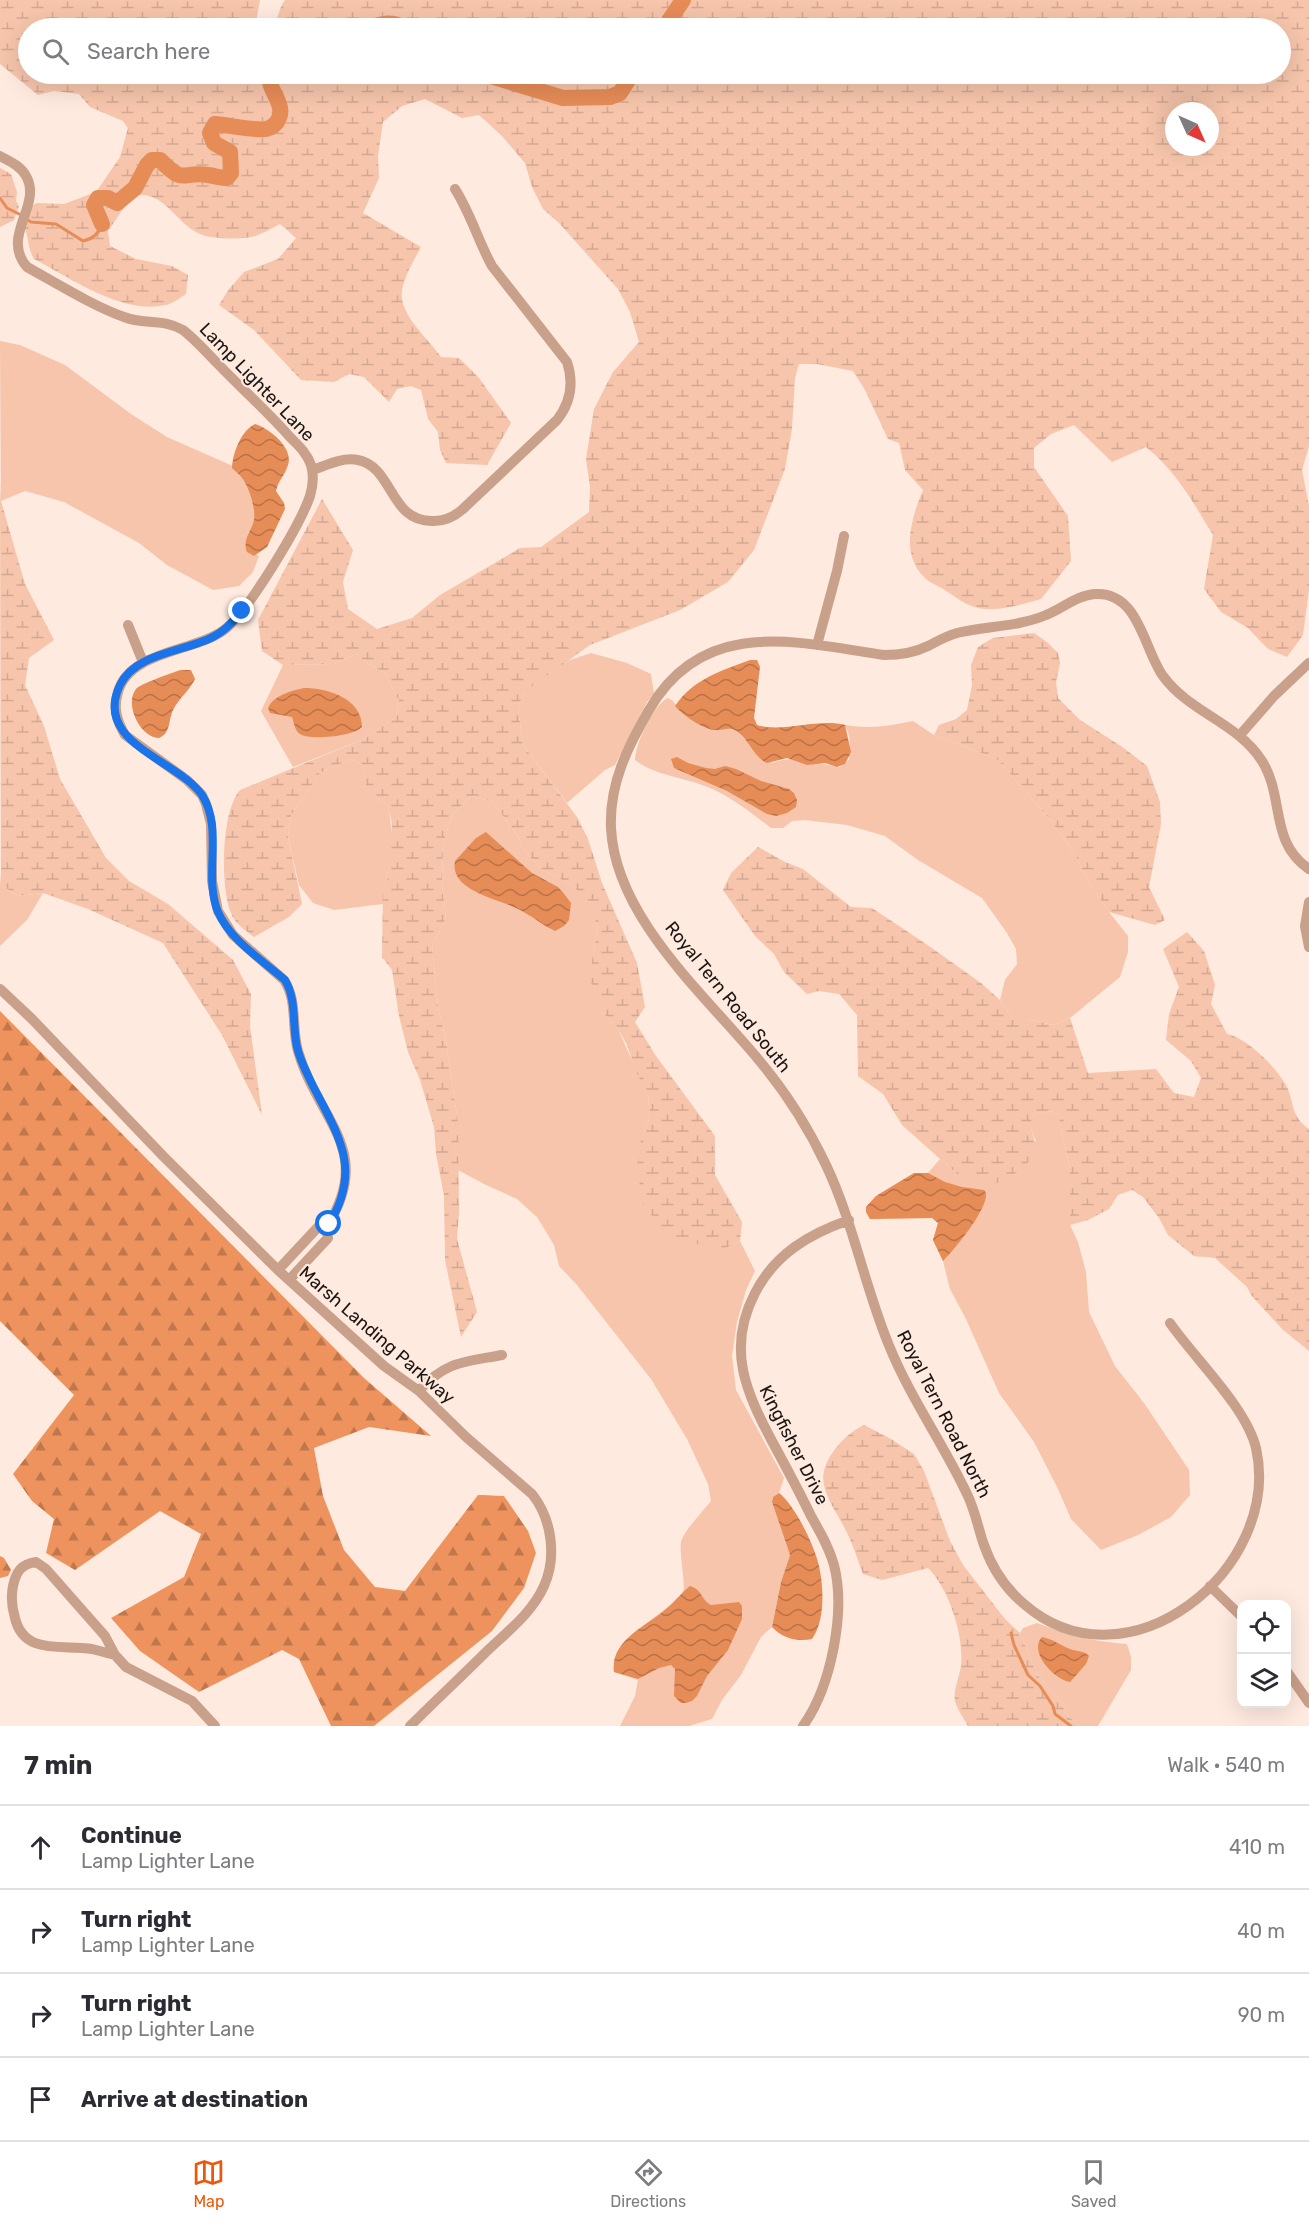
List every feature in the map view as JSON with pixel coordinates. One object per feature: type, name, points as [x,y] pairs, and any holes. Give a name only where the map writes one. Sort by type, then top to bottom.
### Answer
[{"type":"street","name":"Lamp Lighter Lane","points":[[0,156],[12,162],[27,176],[29,188],[13,237],[13,246],[20,262],[117,315],[140,321],[165,322],[183,330],[304,452],[312,470],[312,486],[306,506],[292,533],[242,611],[229,626],[211,638],[143,662],[130,670],[119,687],[116,699],[117,718],[125,735],[187,780],[202,795],[210,814],[212,881],[218,911],[233,935],[285,980],[290,988],[297,1047],[302,1064],[336,1130],[345,1156],[345,1184],[342,1198],[326,1228],[328,1238],[289,1280]]},
{"type":"street","points":[[312,470],[342,460],[365,462],[381,475],[393,496],[408,514],[428,522],[447,519],[463,509],[563,412],[571,393],[572,379],[567,362],[492,266],[484,252],[471,216],[455,189]]},
{"type":"street","points":[[817,645],[844,536]]},
{"type":"street","name":"Royal Tern Road South","points":[[849,1220],[822,1158],[783,1091],[737,1034],[679,970],[652,932],[619,870],[611,831],[614,793],[627,751],[653,703],[681,672],[708,655],[738,644],[774,640],[884,656],[899,655],[913,652],[957,633],[1047,615],[1083,597],[1096,594],[1106,596],[1115,599],[1131,612],[1142,630],[1154,661],[1172,688],[1249,743],[1268,772],[1286,844],[1296,859],[1309,869]]},
{"type":"street","points":[[128,625],[143,662]]},
{"type":"street","points":[[1240,735],[1274,696],[1309,663]]},
{"type":"street","points":[[1309,902],[1305,926],[1309,947]]},
{"type":"street","name":"Marsh Landing Parkway","points":[[0,989],[32,1019],[217,1211],[278,1270],[384,1366],[419,1391],[466,1437],[532,1494],[544,1513],[549,1529],[550,1558],[545,1585],[527,1612],[410,1726]]},
{"type":"street","name":"Royal Tern Road North","points":[[849,1220],[875,1310],[899,1370],[968,1495],[992,1565],[1020,1602],[1042,1617],[1072,1629],[1118,1634],[1146,1628],[1172,1617],[1196,1600],[1236,1554],[1248,1532],[1255,1512],[1259,1492],[1257,1451],[1253,1438],[1240,1413],[1170,1323]]},
{"type":"street","name":"Kingfisher Drive","points":[[803,1726],[820,1696],[828,1672],[838,1614],[837,1577],[827,1545],[752,1404],[743,1376],[741,1340],[743,1325],[753,1296],[772,1267],[801,1241],[816,1232],[849,1220]]},
{"type":"street","name":"Lamp Lighter Lane","points":[[278,1270],[319,1226],[326,1228]]},
{"type":"street","points":[[302,1244],[313,1255]]},
{"type":"street","points":[[419,1391],[431,1377],[446,1368],[502,1355]]},
{"type":"street","points":[[115,1655],[92,1649],[50,1647],[30,1642],[17,1629],[12,1609],[17,1572],[26,1564],[36,1562],[46,1569],[105,1636],[115,1655],[126,1667],[192,1701],[215,1726]]},
{"type":"street","points":[[1210,1586],[1237,1612]]},
{"type":"street","points":[[1291,1676],[1309,1703]]},
{"type":"green space","points":[[0,0],[260,0],[257,18],[18,18],[18,79],[0,64]]},
{"type":"green space","points":[[285,0],[1309,0],[1309,446],[1302,470],[1309,506],[1309,590],[1303,635],[1287,657],[1268,649],[1248,628],[1221,612],[1204,589],[1213,535],[1175,477],[1146,447],[1112,462],[1074,425],[1051,434],[1034,448],[1034,467],[1068,516],[1071,561],[1041,599],[996,609],[974,607],[964,602],[930,582],[920,573],[914,562],[910,538],[923,490],[905,470],[899,443],[888,439],[865,390],[853,371],[817,364],[799,364],[795,378],[792,429],[785,469],[754,550],[728,582],[680,610],[590,645],[524,692],[518,708],[523,745],[577,817],[588,839],[602,883],[637,963],[645,1007],[635,1022],[656,1056],[715,1136],[715,1175],[742,1222],[740,1241],[721,1250],[671,1237],[643,1206],[637,1167],[641,1139],[650,1117],[648,1096],[627,1045],[618,1029],[602,1012],[590,980],[598,928],[589,901],[570,884],[543,870],[526,853],[519,838],[493,802],[471,796],[452,815],[443,844],[442,883],[446,918],[432,946],[438,1007],[446,1041],[458,1122],[457,1239],[477,1312],[461,1337],[445,1260],[444,1195],[436,1154],[434,1127],[420,1080],[408,1052],[399,1016],[392,970],[382,957],[383,891],[387,878],[392,823],[388,805],[371,793],[366,785],[363,765],[351,759],[320,773],[291,815],[288,837],[302,904],[289,917],[254,937],[233,917],[227,901],[225,886],[226,832],[234,800],[240,790],[364,739],[396,717],[399,701],[384,672],[368,664],[357,654],[334,664],[283,665],[262,651],[258,620],[322,499],[353,550],[343,582],[348,609],[377,629],[412,618],[440,595],[520,548],[541,547],[589,512],[590,487],[586,459],[594,409],[613,372],[639,342],[630,312],[618,289],[559,223],[543,209],[532,187],[525,163],[502,136],[479,115],[462,118],[425,99],[402,106],[383,122],[378,156],[379,178],[363,213],[421,247],[403,284],[402,299],[409,317],[441,357],[459,358],[479,378],[511,423],[487,465],[446,463],[440,450],[438,432],[428,419],[421,390],[411,386],[397,389],[389,402],[364,377],[349,374],[334,382],[301,380],[254,330],[219,305],[244,272],[278,259],[296,238],[280,224],[250,237],[211,237],[191,229],[153,197],[132,196],[108,231],[110,246],[136,259],[172,266],[188,275],[186,294],[165,305],[149,307],[114,300],[80,285],[34,259],[23,224],[29,207],[37,203],[64,204],[96,192],[120,157],[128,128],[123,121],[90,107],[79,94],[54,91],[38,95],[25,84],[1291,84],[1291,18],[277,18]]},
{"type":"green space","points":[[0,168],[11,174],[19,206],[14,220],[0,227]]},
{"type":"green space","points":[[0,341],[20,345],[65,365],[131,414],[167,437],[235,467],[247,481],[257,518],[249,550],[259,556],[253,572],[239,586],[213,590],[167,565],[139,543],[64,502],[25,491],[1,501]]},
{"type":"green space","points":[[0,482],[1,501],[25,584],[54,640],[29,658],[25,685],[44,726],[60,779],[106,858],[129,881],[168,904],[233,960],[251,994],[250,1026],[262,1115],[222,1035],[163,943],[88,909],[43,893],[18,896],[1,885]]},
{"type":"green space","points":[[1034,633],[1058,653],[1060,663],[1056,682],[1058,698],[1080,720],[1147,766],[1160,802],[1161,824],[1149,887],[1165,920],[1155,925],[1109,912],[1089,882],[1071,848],[1047,816],[997,759],[934,735],[939,725],[956,719],[967,710],[972,685],[971,665],[978,647],[993,638]]},
{"type":"green space","points":[[591,653],[627,663],[651,674],[654,694],[647,702],[615,765],[605,770],[567,803],[523,745],[518,708],[524,692],[567,661]]},
{"type":"green space","points":[[357,654],[368,664],[384,672],[399,701],[396,717],[364,739],[293,767],[261,711],[283,665],[334,664]]},
{"type":"green space","points":[[668,698],[681,712],[710,729],[726,728],[736,731],[772,763],[798,759],[840,767],[849,760],[850,745],[848,731],[842,724],[869,727],[913,721],[934,735],[997,759],[1047,816],[1071,848],[1089,882],[1128,936],[1128,952],[1120,977],[1070,1018],[1053,1025],[1027,1019],[1013,1019],[1000,1000],[1005,980],[1017,964],[1016,949],[982,898],[918,860],[885,836],[847,825],[805,820],[792,821],[783,828],[771,828],[739,804],[714,790],[659,772],[635,760],[638,744],[646,726],[656,709]]},
{"type":"green space","points":[[351,759],[363,765],[369,790],[388,805],[391,832],[390,858],[383,904],[334,910],[313,903],[299,885],[288,837],[291,815],[320,773]]},
{"type":"green space","points":[[471,796],[493,802],[519,838],[526,853],[543,870],[570,884],[589,900],[598,928],[593,952],[602,1012],[618,1029],[648,1096],[650,1117],[641,1139],[721,1249],[740,1241],[755,1271],[746,1290],[737,1322],[732,1356],[736,1390],[784,1478],[779,1493],[773,1497],[772,1502],[790,1555],[781,1582],[772,1627],[761,1637],[741,1675],[722,1700],[712,1719],[689,1726],[620,1726],[635,1696],[638,1680],[614,1672],[615,1660],[626,1640],[665,1610],[683,1592],[681,1542],[711,1501],[708,1484],[687,1439],[651,1379],[577,1285],[559,1266],[554,1245],[537,1217],[517,1199],[458,1170],[458,1122],[446,1041],[438,1007],[432,946],[446,918],[442,883],[443,844],[452,815]]},
{"type":"green space","points":[[758,847],[803,869],[851,907],[872,908],[929,946],[981,983],[1000,1000],[1013,1019],[1027,1019],[1053,1025],[1070,1018],[1088,1073],[1156,1069],[1174,1093],[1194,1097],[1201,1078],[1191,1061],[1166,1040],[1169,1014],[1179,987],[1163,949],[1187,932],[1204,951],[1215,985],[1211,1004],[1227,1034],[1252,1047],[1275,1070],[1286,1085],[1296,1114],[1309,1129],[1309,1351],[1282,1329],[1251,1295],[1247,1287],[1215,1258],[1194,1256],[1168,1235],[1159,1218],[1143,1197],[1132,1190],[1118,1195],[1109,1209],[1088,1220],[1070,1225],[1070,1169],[1058,1114],[1049,1111],[1045,1114],[1036,1113],[1031,1124],[1035,1147],[1033,1154],[1022,1168],[997,1183],[957,1174],[902,1125],[883,1094],[858,1076],[857,1015],[839,994],[819,991],[807,994],[784,972],[774,954],[755,936],[723,890],[731,873]]},
{"type":"green space","points":[[0,873],[1,885],[18,896],[43,893],[27,920],[0,946]]},
{"type":"green space","points":[[0,1011],[364,1378],[431,1436],[369,1427],[314,1448],[323,1496],[344,1550],[375,1587],[405,1591],[478,1495],[504,1496],[528,1531],[536,1553],[524,1588],[492,1631],[374,1726],[331,1726],[299,1659],[282,1650],[199,1692],[140,1651],[111,1618],[184,1577],[201,1534],[160,1511],[75,1570],[46,1553],[54,1519],[32,1501],[13,1474],[74,1395],[0,1321]]},
{"type":"green space","points":[[1049,1111],[1058,1114],[1070,1169],[1070,1225],[1078,1242],[1086,1272],[1089,1312],[1115,1366],[1144,1403],[1189,1470],[1190,1495],[1171,1517],[1138,1535],[1101,1550],[1071,1519],[1034,1442],[999,1393],[950,1289],[943,1261],[933,1240],[938,1223],[932,1218],[870,1219],[866,1212],[866,1207],[876,1196],[914,1173],[928,1173],[940,1159],[957,1174],[1036,1141],[1031,1120],[1036,1113],[1045,1114]]},
{"type":"green space","points":[[864,1425],[914,1454],[924,1471],[950,1541],[963,1565],[1005,1619],[1020,1633],[1038,1676],[1065,1708],[1068,1716],[1080,1726],[968,1726],[955,1701],[961,1665],[960,1640],[954,1613],[936,1577],[928,1568],[882,1580],[863,1574],[849,1538],[828,1497],[823,1479],[824,1469],[829,1459],[846,1437]]},
{"type":"green space","points":[[0,1556],[4,1558],[11,1570],[8,1576],[0,1578]]},
{"type":"green space","points":[[1037,1623],[1081,1637],[1127,1644],[1131,1657],[1131,1670],[1098,1726],[1080,1726],[1068,1716],[1065,1708],[1038,1676],[1020,1633],[1023,1628]]},
{"type":"water","points":[[255,424],[279,440],[289,459],[287,469],[276,491],[285,509],[267,547],[254,556],[247,552],[246,547],[247,536],[254,520],[253,504],[245,482],[232,468],[239,443],[250,427]]},
{"type":"water","points":[[750,660],[757,660],[760,667],[754,718],[757,725],[778,727],[835,723],[845,725],[851,752],[845,764],[837,767],[825,763],[807,765],[787,758],[767,763],[758,756],[739,733],[731,729],[715,730],[704,727],[675,706],[699,682]]},
{"type":"water","points":[[180,670],[191,670],[195,679],[173,710],[166,733],[159,738],[152,737],[136,719],[132,703],[133,695],[139,687]]},
{"type":"water","points":[[304,688],[323,690],[350,702],[360,717],[362,727],[342,735],[305,736],[297,731],[292,717],[270,713],[268,708],[274,700],[283,694]]},
{"type":"water","points":[[677,757],[706,768],[715,769],[725,766],[736,769],[761,781],[789,789],[797,800],[796,807],[776,816],[767,814],[727,791],[674,768],[671,759]]},
{"type":"water","points":[[486,832],[532,873],[558,887],[565,895],[571,903],[569,920],[564,926],[555,931],[518,909],[467,887],[460,880],[455,871],[455,861],[476,838]]},
{"type":"water","points":[[914,1173],[928,1173],[945,1182],[984,1190],[986,1193],[982,1209],[943,1261],[933,1240],[938,1223],[932,1218],[870,1219],[866,1212],[866,1207],[876,1196]]},
{"type":"water","points":[[779,1493],[804,1527],[819,1566],[822,1604],[819,1623],[812,1639],[790,1638],[780,1634],[772,1627],[781,1582],[790,1555],[772,1502],[773,1497]]},
{"type":"water","points":[[690,1586],[694,1587],[711,1605],[739,1602],[742,1606],[742,1619],[728,1650],[707,1676],[697,1696],[692,1701],[681,1703],[674,1696],[675,1669],[671,1665],[659,1668],[638,1679],[614,1672],[614,1661],[623,1643],[631,1635],[666,1609]]},
{"type":"water","points":[[1042,1637],[1089,1656],[1086,1664],[1070,1682],[1057,1676],[1040,1657],[1038,1650]]},
{"type":"waterway","points":[[671,18],[683,0]]},
{"type":"waterway","points":[[102,224],[94,205],[98,198],[108,198],[117,203],[135,188],[152,160],[160,160],[175,173],[183,176],[199,174],[227,178],[231,173],[230,152],[214,143],[210,133],[215,124],[249,129],[270,128],[280,116],[280,108],[271,84]]},
{"type":"waterway","points":[[517,84],[563,98],[610,97],[620,93],[626,84]]},
{"type":"waterway","points":[[0,198],[7,208],[21,215]]},
{"type":"waterway","points":[[26,219],[31,222],[56,224],[83,241],[95,235],[102,224]]},
{"type":"waterway","points":[[1011,1633],[1028,1675],[1040,1686],[1053,1706],[1055,1714],[1071,1726]]},
{"type":"route","points":[[242,611],[229,626],[211,638],[143,662],[130,670],[119,687],[116,699],[117,718],[125,735],[187,780],[202,795],[210,814],[212,881],[218,911],[224,924],[233,935],[285,980],[290,988],[297,1047],[302,1064],[336,1130],[345,1156],[345,1184],[342,1198],[329,1224]]}]
